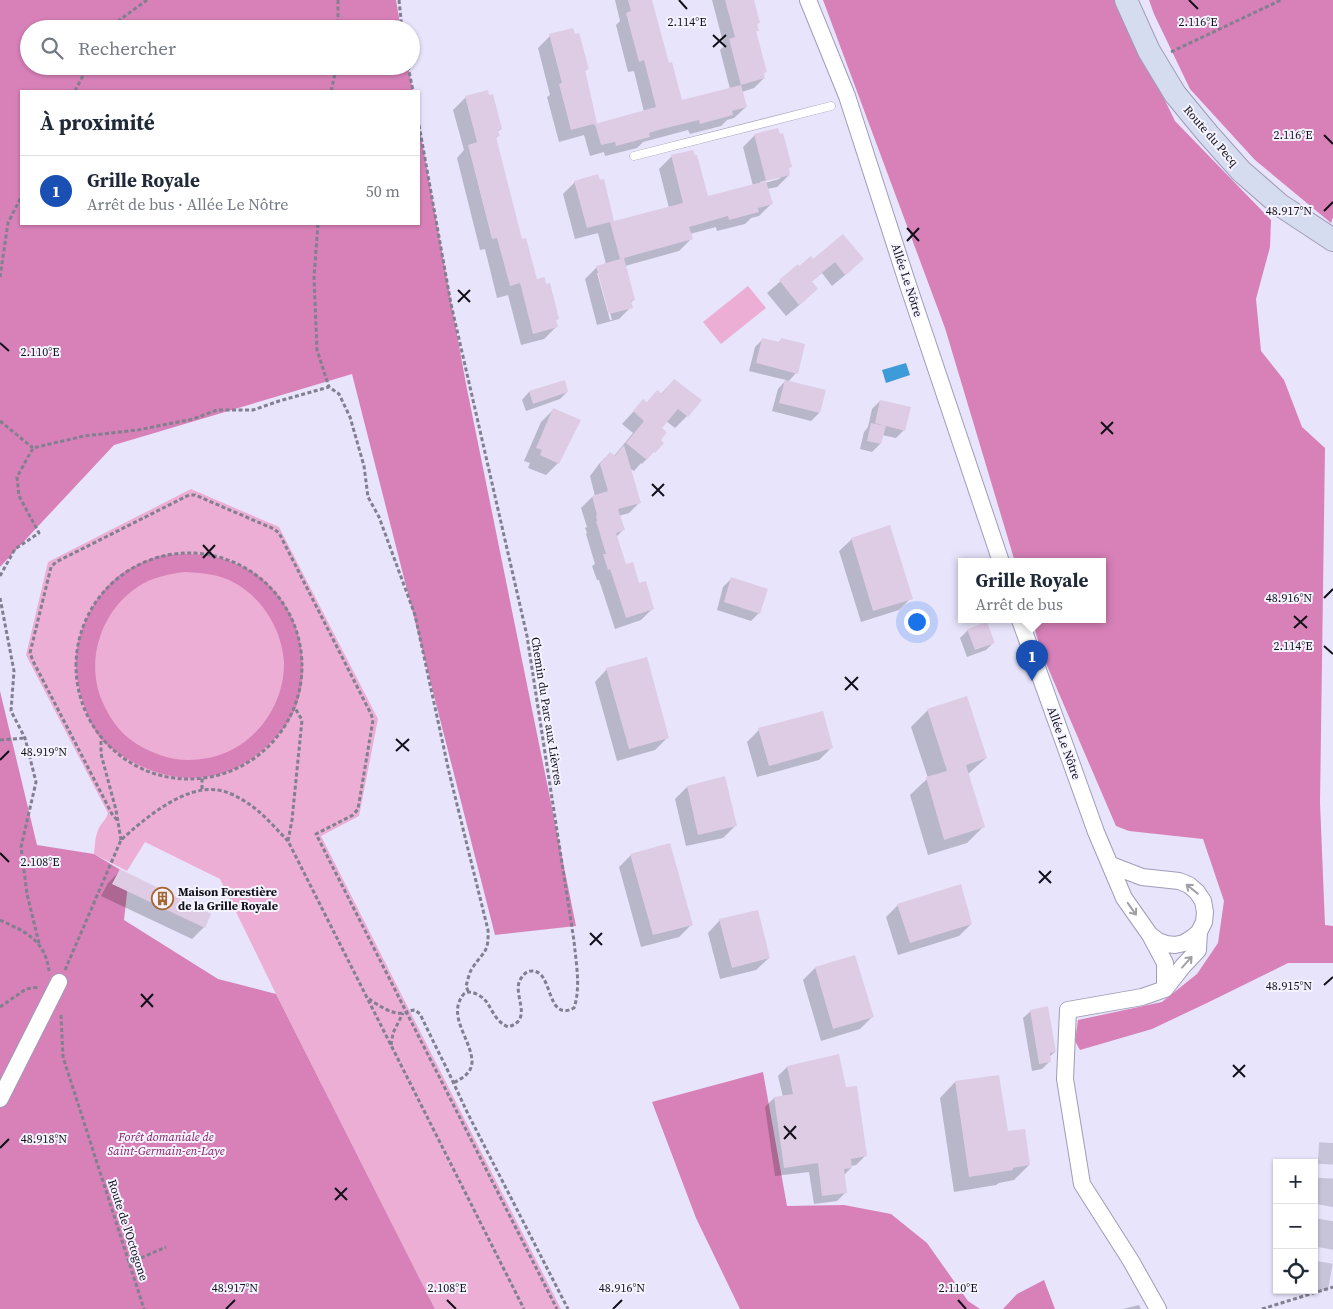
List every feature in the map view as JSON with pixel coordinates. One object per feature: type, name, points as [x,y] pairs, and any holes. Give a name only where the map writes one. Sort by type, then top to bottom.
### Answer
[{"type":"main road","name":"Route du Pecq","points":[[1126,0],[1155,60],[1175,94],[1208,134],[1241,171],[1280,204],[1333,240]]},
{"type":"street","name":"Allée Le Nôtre","points":[[808,0],[847,96],[908,286],[1000,558]]},
{"type":"street","name":"Allée Le Nôtre","points":[[1021,623],[1096,832],[1124,898],[1150,935],[1165,963],[1164,989]]},
{"type":"street","points":[[1111,865],[1142,877],[1179,881],[1189,885],[1198,892],[1203,901],[1205,912],[1204,922],[1199,932],[1184,943],[1175,945],[1166,944],[1150,935]]},
{"type":"street","points":[[1158,1309],[1131,1261],[1082,1184],[1065,1078],[1068,1010],[1142,997],[1164,989],[1198,950],[1199,932]]},
{"type":"street","points":[[0,1099],[51,982]]},
{"type":"lane","points":[[634,156],[831,106]]},
{"type":"path","points":[[119,20],[147,0]]},
{"type":"path","points":[[338,0],[338,20]]},
{"type":"path","points":[[400,0],[401,20]]},
{"type":"path","points":[[1155,60],[1280,0]]},
{"type":"path","points":[[76,90],[83,75]]},
{"type":"path","points":[[331,90],[335,75]]},
{"type":"path","points":[[410,75],[413,90]]},
{"type":"path","name":"Chemin du Parc aux Lièvres","points":[[420,132],[451,304],[527,636],[574,941],[578,984],[574,1008],[568,1011],[561,1010],[556,1006],[543,976],[538,972],[524,973],[519,979],[518,986],[522,1010],[520,1019],[514,1025],[508,1026],[496,1018],[481,996],[468,991]]},
{"type":"path","points":[[0,277],[8,224],[20,199]]},
{"type":"path","points":[[318,225],[314,277],[317,350],[329,387],[339,394],[350,417],[364,466],[368,497],[379,517],[415,615],[449,772],[488,930],[489,942],[484,953],[472,968],[466,986],[468,991],[459,1000],[457,1009],[458,1019],[470,1050],[472,1062],[470,1071],[465,1077],[453,1083]]},
{"type":"path","points":[[0,576],[15,549],[39,533],[20,496],[17,477],[33,448],[84,436],[138,430],[193,419],[217,410],[253,410],[329,387]]},
{"type":"path","points":[[0,421],[33,448]]},
{"type":"path","points":[[118,820],[112,814],[30,653],[51,567],[56,562],[189,495],[195,495],[274,529],[279,533],[371,714],[373,720],[358,809],[353,815],[316,834],[404,1012],[557,1309]]},
{"type":"path","points":[[204,555],[226,560],[251,572],[271,587],[289,610],[299,637],[304,666],[302,687],[295,708],[281,731],[259,754],[231,770],[202,778],[177,777],[157,773],[135,764],[101,740],[88,717],[81,696],[76,676],[76,656],[80,634],[87,615],[116,578],[135,566],[160,556],[204,555]]},
{"type":"path","name":"Route de l'Octogone","points":[[0,598],[14,671],[11,711],[25,738],[36,782],[21,846],[27,894],[39,943],[48,962],[64,1057],[144,1309]]},
{"type":"path","points":[[288,841],[292,820],[302,720],[295,708]]},
{"type":"path","points":[[0,740],[25,738]]},
{"type":"path","points":[[101,740],[101,754],[118,820],[121,840]]},
{"type":"path","points":[[202,778],[202,790]]},
{"type":"path","points":[[0,1007],[26,989],[51,982],[121,840],[136,826],[171,801],[202,790],[218,790],[232,794],[261,814],[288,841],[524,1309]]},
{"type":"path","points":[[0,920],[20,929],[39,943]]},
{"type":"path","points":[[367,998],[391,1011],[404,1012],[415,1010],[420,1014],[472,1123],[568,1309]]},
{"type":"path","points":[[391,1046],[393,1033],[404,1012]]},
{"type":"path","points":[[129,1263],[166,1247]]},
{"type":"path","points":[[1262,1309],[1333,1287]]},
{"type":"shaded area","points":[[748,286],[766,308],[721,344],[703,322]]},
{"type":"shaded area","points":[[191,489],[279,527],[378,719],[359,816],[321,836],[561,1309],[435,1309],[220,879],[145,842],[127,871],[94,854],[98,831],[108,813],[26,655],[48,562]]},
{"type":"green space","points":[[0,0],[396,0],[399,20],[20,20],[20,75],[410,75],[413,90],[20,90],[20,225],[420,225],[420,131],[466,384],[576,926],[495,935],[352,374],[114,445],[0,567]]},
{"type":"green space","points":[[823,0],[1116,0],[1175,121],[1271,220],[1270,247],[1256,299],[1261,351],[1284,380],[1302,427],[1325,448],[1320,803],[1325,925],[1333,926],[1333,963],[1288,963],[1152,1029],[1080,1050],[1075,1041],[1078,1020],[1162,1002],[1197,974],[1218,943],[1224,901],[1203,839],[1129,831],[1116,826],[1042,654],[1033,623],[1106,623],[1106,558],[1014,558],[945,328]]},
{"type":"green space","points":[[1149,0],[1333,0],[1333,217],[1331,223],[1255,160],[1190,89]]},
{"type":"green space","points":[[179,554],[217,557],[240,565],[267,583],[280,597],[290,613],[302,650],[301,688],[296,707],[275,738],[253,758],[238,767],[221,774],[196,778],[172,776],[156,772],[131,761],[104,743],[93,727],[80,694],[76,663],[77,646],[84,624],[108,585],[122,573],[145,561],[162,555]],"holes":[[[185,572],[222,577],[243,588],[253,596],[275,627],[284,662],[283,679],[279,695],[263,724],[252,736],[239,746],[224,753],[208,758],[184,760],[166,757],[150,751],[125,735],[113,721],[103,703],[95,671],[96,654],[106,623],[126,596],[139,586],[155,578]]]},
{"type":"green space","name":"Forêt domaniale de Saint-Germain-en-Laye","points":[[0,691],[37,845],[94,854],[129,875],[124,920],[218,979],[276,994],[435,1309],[0,1309]]},
{"type":"green space","points":[[763,1072],[787,1206],[844,1205],[891,1214],[927,1243],[968,1301],[980,1309],[740,1309],[696,1218],[652,1102]]},
{"type":"green space","points":[[1044,1280],[1055,1309],[1003,1309],[1017,1294]]},
{"type":"water","points":[[906,363],[910,375],[886,383],[882,370]]},
{"type":"building","points":[[628,0],[652,0],[669,63],[672,62],[682,100],[741,85],[747,107],[732,111],[733,115],[700,124],[699,120],[662,129],[649,133],[650,137],[616,146],[615,142],[601,145],[595,124],[656,107],[644,60],[639,62],[626,13],[631,11]]},
{"type":"building","points":[[725,0],[754,0],[760,23],[757,23],[759,31],[756,31],[767,72],[764,73],[765,78],[741,85],[729,39],[735,37]]},
{"type":"building","points":[[573,28],[575,34],[579,33],[589,69],[585,70],[597,123],[571,130],[559,84],[562,83],[549,34]]},
{"type":"building","points":[[488,90],[489,95],[493,94],[502,129],[498,130],[500,136],[496,137],[522,239],[526,238],[537,279],[545,277],[546,284],[550,283],[559,319],[556,320],[558,327],[533,334],[520,283],[510,286],[497,238],[492,239],[468,145],[477,142],[465,96]]},
{"type":"building","points":[[778,128],[780,134],[783,133],[792,167],[789,168],[790,175],[766,181],[754,134]]},
{"type":"building","points":[[693,150],[695,155],[697,155],[708,196],[766,181],[773,204],[758,208],[759,212],[729,220],[728,216],[689,227],[693,239],[624,258],[635,300],[631,301],[633,308],[609,314],[596,266],[620,259],[610,222],[587,228],[574,181],[598,174],[600,180],[604,179],[614,221],[683,203],[671,155]]},
{"type":"building","points":[[843,234],[864,259],[845,275],[835,262],[812,281],[818,289],[799,305],[779,280],[798,264],[799,266],[811,256],[813,259]]},
{"type":"building","points":[[762,338],[780,342],[781,338],[805,344],[798,374],[756,363]]},
{"type":"building","points":[[674,379],[702,400],[688,417],[678,409],[662,428],[667,432],[661,440],[664,443],[647,460],[626,443],[644,421],[633,411],[643,399],[647,402],[657,390],[662,394]]},
{"type":"building","points":[[565,380],[568,392],[533,404],[529,391]]},
{"type":"building","points":[[785,380],[826,390],[820,413],[779,403]]},
{"type":"building","points":[[880,400],[911,407],[905,431],[875,423]]},
{"type":"building","points":[[553,408],[581,420],[559,464],[540,455],[542,450],[536,448]]},
{"type":"building","points":[[871,423],[886,426],[881,444],[867,441]]},
{"type":"building","points":[[624,445],[641,503],[618,509],[625,530],[616,533],[626,564],[633,562],[639,583],[646,581],[654,609],[626,618],[610,569],[608,570],[603,554],[606,554],[596,521],[597,515],[592,496],[608,491],[600,464],[610,452],[615,456]]},
{"type":"building","points":[[890,525],[913,599],[873,611],[851,538]]},
{"type":"building","points":[[731,577],[768,589],[760,614],[724,602]]},
{"type":"building","points":[[987,623],[995,643],[975,650],[967,629]]},
{"type":"building","points":[[647,657],[669,738],[629,749],[606,668]]},
{"type":"building","points":[[967,696],[987,758],[966,765],[985,827],[944,840],[926,777],[947,771],[927,709]]},
{"type":"building","points":[[823,711],[833,748],[769,766],[758,728]]},
{"type":"building","points":[[725,776],[737,826],[698,835],[687,786]]},
{"type":"building","points":[[670,843],[693,925],[653,935],[630,854]]},
{"type":"building","name":"Maison Forestière de la Grille Royale","points":[[120,869],[211,914],[205,928],[112,884]]},
{"type":"building","points":[[961,884],[972,924],[910,943],[897,904]]},
{"type":"building","points":[[758,910],[770,958],[732,968],[719,919]]},
{"type":"building","points":[[855,955],[874,1017],[833,1029],[815,967]]},
{"type":"building","points":[[1048,1006],[1056,1052],[1050,1053],[1051,1062],[1039,1064],[1030,1010]]},
{"type":"building","points":[[839,1054],[846,1087],[857,1086],[867,1156],[851,1159],[852,1168],[844,1169],[847,1193],[822,1196],[818,1163],[784,1168],[774,1097],[793,1094],[787,1066]]},
{"type":"building","points":[[999,1075],[1008,1131],[1025,1129],[1030,1165],[1013,1168],[1013,1170],[969,1177],[955,1081]]},
{"type":"tunnel","points":[[1318,1266],[1330,1198],[1333,1143]]},
{"type":"place","name":"Grille Royale","points":[[1032,681]]},
{"type":"place","name":"Maison Forestière de la Grille Royale","points":[[162,899]]}]
